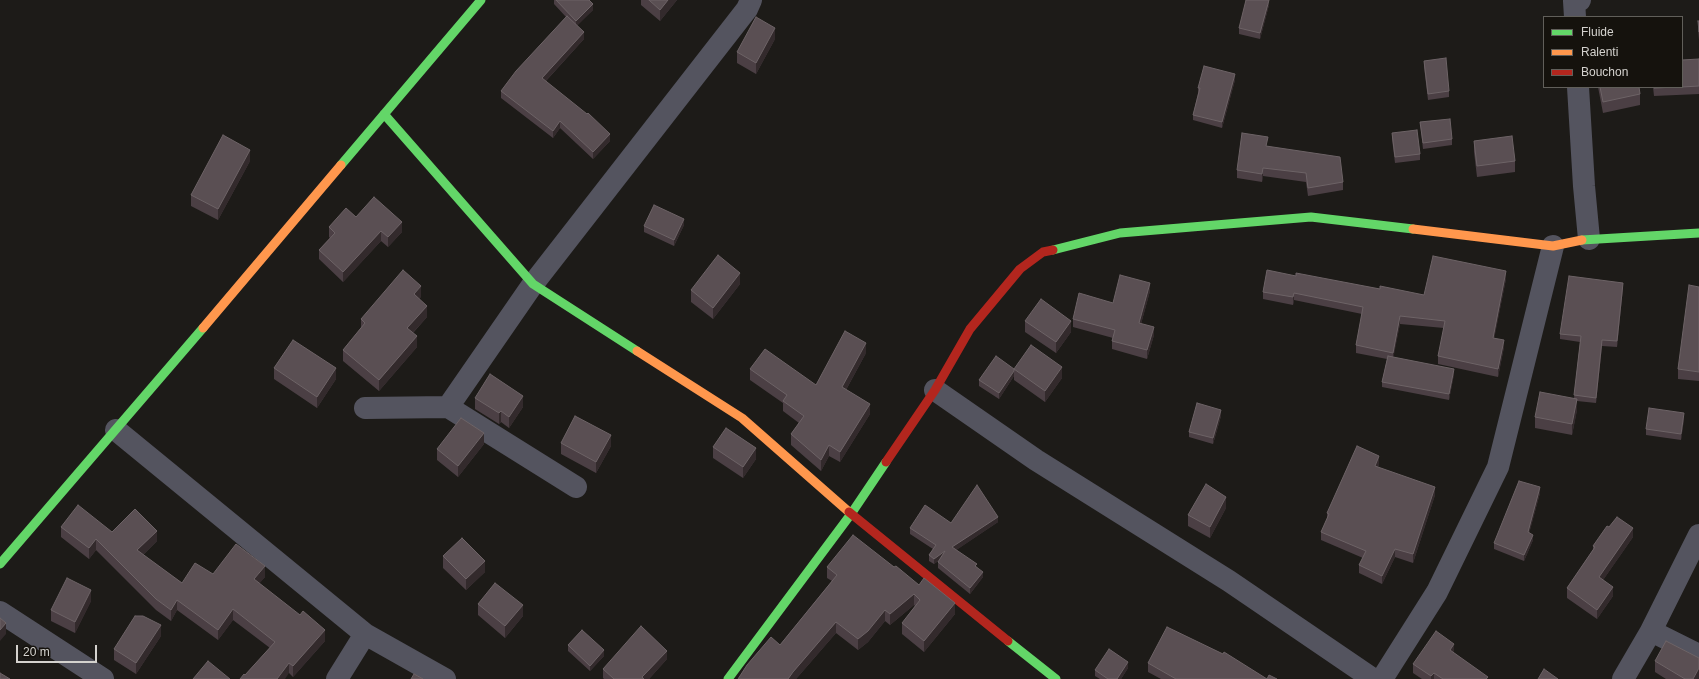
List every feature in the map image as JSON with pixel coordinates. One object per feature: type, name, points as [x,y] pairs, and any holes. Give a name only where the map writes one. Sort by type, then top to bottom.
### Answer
[{"type":"street","points":[[0,564],[116,430],[481,0]]},
{"type":"street","points":[[448,407],[533,284],[747,9],[751,0]]},
{"type":"street","points":[[1578,88],[1589,239]]},
{"type":"street","points":[[384,114],[533,284],[742,418],[851,514],[1056,679]]},
{"type":"street","points":[[728,679],[851,514],[935,390],[970,329],[1020,269],[1043,252],[1120,233],[1311,217],[1553,246],[1589,239],[1699,233]]},
{"type":"street","points":[[1382,679],[1438,592],[1498,467],[1553,246]]},
{"type":"street","points":[[935,390],[1036,460],[1229,581],[1373,679]]},
{"type":"street","points":[[365,408],[448,407],[576,487]]},
{"type":"street","points":[[116,430],[365,634],[445,679]]},
{"type":"street","points":[[1624,679],[1651,631],[1699,535]]},
{"type":"street","points":[[0,612],[104,679]]},
{"type":"street","points":[[1651,631],[1699,655]]},
{"type":"street","points":[[338,679],[365,634]]},
{"type":"building","points":[[556,0],[589,0],[593,4],[576,21]]},
{"type":"building","points":[[649,0],[668,0],[660,10]]},
{"type":"building","points":[[1246,0],[1269,0],[1260,33],[1239,28]]},
{"type":"building","points":[[567,16],[584,32],[542,78],[587,114],[588,113],[610,134],[593,152],[560,121],[553,131],[501,91],[516,71]]},
{"type":"building","points":[[756,17],[775,28],[756,63],[737,52]]},
{"type":"building","points":[[1446,58],[1449,91],[1428,94],[1424,61]]},
{"type":"building","points":[[1699,59],[1699,86],[1683,87],[1683,60]]},
{"type":"building","points":[[1204,66],[1235,74],[1222,122],[1193,115]]},
{"type":"building","points":[[1600,88],[1639,88],[1640,94],[1603,102]]},
{"type":"building","points":[[1450,119],[1452,139],[1423,143],[1420,122]]},
{"type":"building","points":[[1417,130],[1420,154],[1395,157],[1392,133]]},
{"type":"building","points":[[1242,133],[1268,137],[1266,146],[1340,157],[1343,182],[1308,188],[1306,173],[1263,168],[1262,174],[1237,170]]},
{"type":"building","points":[[223,135],[250,150],[218,209],[191,195]]},
{"type":"building","points":[[1512,136],[1515,161],[1477,166],[1474,141]]},
{"type":"building","points":[[374,197],[402,222],[388,237],[381,231],[343,272],[319,250],[335,233],[329,227],[346,208],[356,217]]},
{"type":"building","points":[[654,205],[684,219],[674,240],[644,226]]},
{"type":"building","points":[[718,255],[740,273],[713,308],[691,290]]},
{"type":"building","points":[[1433,256],[1506,271],[1493,338],[1504,340],[1498,369],[1438,356],[1445,321],[1400,316],[1393,353],[1356,345],[1363,307],[1294,293],[1293,297],[1263,292],[1267,270],[1296,276],[1296,273],[1380,289],[1380,286],[1424,295]]},
{"type":"building","points":[[403,270],[421,286],[414,294],[427,306],[407,328],[417,336],[379,380],[343,350],[365,323],[361,319]]},
{"type":"building","points":[[1120,275],[1150,283],[1139,323],[1154,327],[1147,350],[1112,341],[1115,330],[1073,319],[1079,293],[1113,303]]},
{"type":"building","points":[[1569,276],[1623,283],[1617,341],[1602,340],[1596,398],[1574,395],[1581,336],[1560,334]]},
{"type":"building","points":[[1689,285],[1699,287],[1699,372],[1678,369]]},
{"type":"building","points":[[1041,299],[1071,321],[1056,342],[1025,321]]},
{"type":"building","points":[[845,331],[866,343],[842,387],[870,404],[840,452],[829,445],[821,460],[791,434],[804,416],[783,401],[787,395],[750,369],[765,349],[816,385]]},
{"type":"building","points":[[293,340],[336,368],[317,397],[274,368]]},
{"type":"building","points":[[1031,345],[1062,367],[1045,391],[1014,369]]},
{"type":"building","points":[[996,356],[1014,369],[999,393],[979,380]]},
{"type":"building","points":[[1388,356],[1454,369],[1449,394],[1382,382]]},
{"type":"building","points":[[490,374],[523,396],[509,417],[501,411],[499,413],[475,398]]},
{"type":"building","points":[[1540,392],[1577,399],[1572,424],[1535,417]]},
{"type":"building","points":[[1197,403],[1221,410],[1213,438],[1189,432]]},
{"type":"building","points":[[1649,408],[1684,413],[1681,434],[1646,429]]},
{"type":"building","points":[[575,416],[611,435],[596,462],[561,443]]},
{"type":"building","points":[[461,418],[484,433],[458,466],[437,449]]},
{"type":"building","points":[[726,428],[756,448],[743,467],[713,447]]},
{"type":"building","points":[[1357,446],[1379,456],[1375,466],[1435,487],[1413,554],[1395,549],[1382,576],[1359,565],[1366,551],[1321,532],[1329,514],[1327,513]]},
{"type":"building","points":[[1519,481],[1540,487],[1528,532],[1533,535],[1524,555],[1494,543]]},
{"type":"building","points":[[1206,484],[1226,497],[1210,527],[1188,515]]},
{"type":"building","points":[[977,485],[998,517],[952,547],[977,564],[975,566],[983,572],[970,588],[938,562],[945,551],[934,559],[929,555],[936,545],[910,528],[925,505],[951,523]]},
{"type":"building","points":[[78,505],[112,532],[135,509],[157,531],[137,550],[182,583],[195,563],[213,574],[236,544],[265,566],[254,579],[300,615],[303,611],[325,630],[293,666],[289,663],[277,679],[240,679],[275,642],[233,609],[218,630],[177,600],[171,610],[156,599],[96,539],[89,548],[61,527]]},
{"type":"building","points":[[1617,517],[1633,528],[1599,577],[1613,587],[1597,610],[1567,588],[1595,547],[1593,546],[1607,526],[1609,527]]},
{"type":"building","points":[[853,535],[894,567],[896,566],[919,585],[924,578],[955,603],[924,641],[902,623],[920,600],[914,594],[890,614],[885,610],[868,631],[858,639],[836,622],[788,679],[738,679],[747,665],[771,637],[780,645],[837,575],[827,567]]},
{"type":"building","points":[[462,538],[485,561],[466,579],[443,556]]},
{"type":"building","points":[[67,578],[91,590],[75,622],[51,610]]},
{"type":"building","points":[[495,583],[523,605],[505,626],[478,604]]},
{"type":"building","points":[[135,616],[143,616],[161,625],[136,663],[114,649]]},
{"type":"building","points":[[0,618],[6,623],[0,630]]},
{"type":"building","points":[[641,626],[667,651],[642,677],[644,679],[614,679],[603,669]]},
{"type":"building","points":[[1167,627],[1223,654],[1224,652],[1267,679],[1176,679],[1148,663]]},
{"type":"building","points":[[582,630],[604,650],[590,666],[568,645]]},
{"type":"building","points":[[1436,631],[1454,644],[1450,650],[1488,677],[1486,679],[1443,679],[1434,673],[1431,676],[1413,664]]},
{"type":"building","points":[[1666,641],[1699,658],[1699,668],[1693,679],[1685,679],[1655,661]]},
{"type":"building","points":[[1109,649],[1128,662],[1117,679],[1108,679],[1095,670]]},
{"type":"building","points":[[208,661],[230,679],[193,679]]},
{"type":"building","points":[[1544,669],[1558,679],[1538,679]]},
{"type":"building","points":[[0,673],[10,679],[0,679]]},
{"type":"building","points":[[414,674],[423,679],[411,679]]},
{"type":"building","points":[[1269,675],[1277,679],[1267,679]]},
{"type":"traffic: fast","points":[[341,165],[481,0]]},
{"type":"traffic: fast","points":[[384,114],[533,284],[637,351]]},
{"type":"traffic: fast","points":[[1053,250],[1120,233],[1311,217],[1413,229]]},
{"type":"traffic: fast","points":[[1582,240],[1699,233]]},
{"type":"traffic: fast","points":[[0,564],[203,328]]},
{"type":"traffic: fast","points":[[728,679],[851,514],[886,462]]},
{"type":"traffic: fast","points":[[1008,641],[1056,679]]},
{"type":"traffic: slow","points":[[203,328],[341,165]]},
{"type":"traffic: slow","points":[[1413,229],[1553,246],[1582,240]]},
{"type":"traffic: slow","points":[[637,351],[742,418],[849,512]]},
{"type":"traffic: jam","points":[[886,462],[935,390],[970,329],[1020,269],[1043,252],[1053,250]]},
{"type":"traffic: jam","points":[[849,512],[1008,641]]}]
